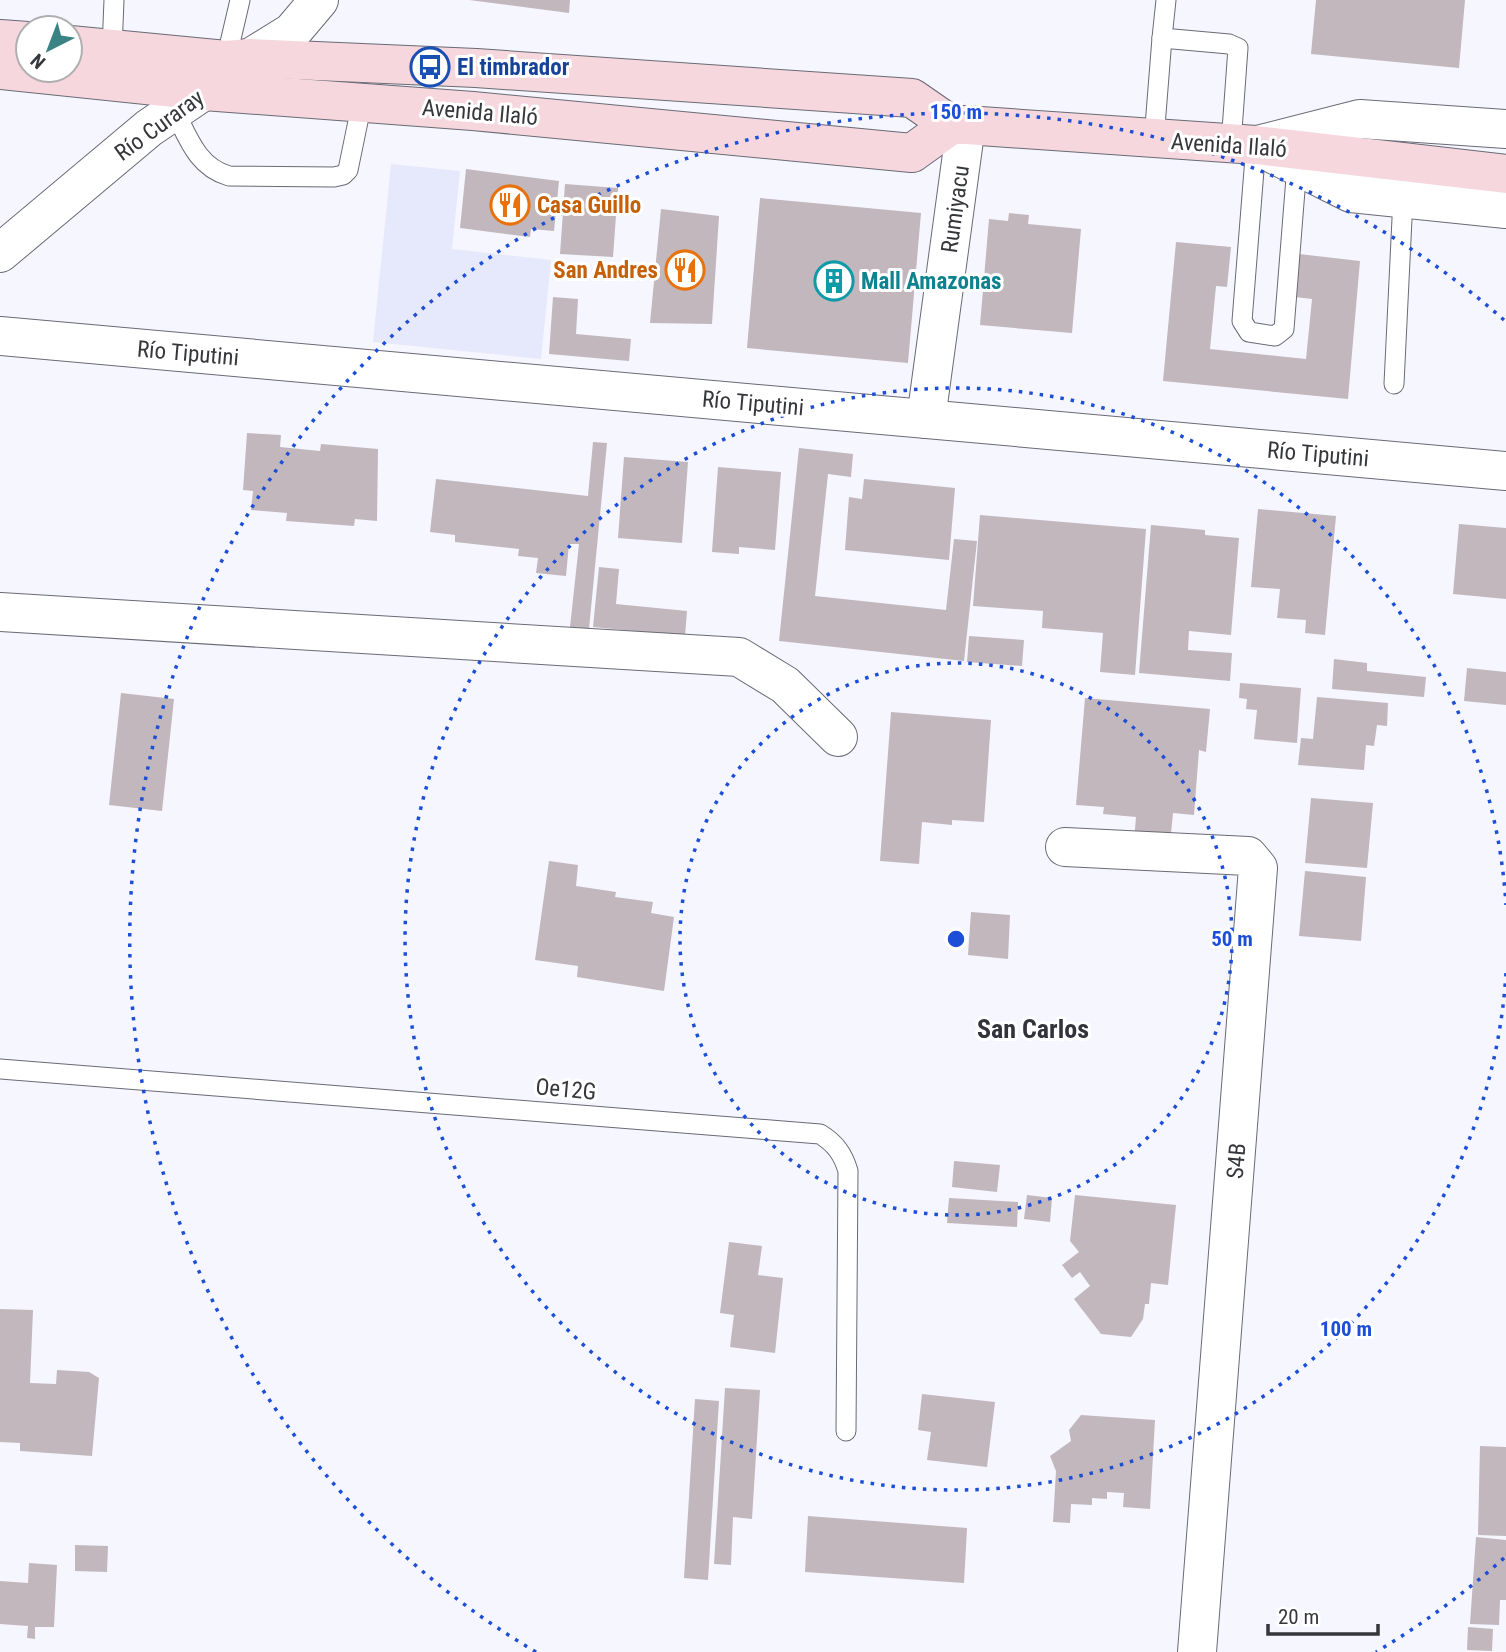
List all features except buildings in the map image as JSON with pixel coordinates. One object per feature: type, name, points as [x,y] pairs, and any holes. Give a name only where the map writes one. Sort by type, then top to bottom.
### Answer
[{"type":"main road","name":"Avenida Ilaló","points":[[84,46],[238,59],[476,68],[912,98],[959,125],[1244,145],[1506,174]]},
{"type":"main road","name":"Avenida Ilaló","points":[[0,70],[189,101],[362,102],[912,153],[959,125]]},
{"type":"street","name":"Río Curaray","points":[[0,253],[238,59],[292,32],[319,0]]},
{"type":"street","points":[[1244,145],[1360,119],[1506,130]]},
{"type":"street","name":"Rumiyacu","points":[[926,419],[959,125]]},
{"type":"street","points":[[1244,145],[1297,165],[1351,193],[1506,209]]},
{"type":"street","name":"Río Tiputini","points":[[0,336],[1506,471]]},
{"type":"street","points":[[0,612],[739,657],[785,685],[838,737]]},
{"type":"street","name":"S4B","points":[[1065,847],[1248,856],[1258,868],[1196,1652]]},
{"type":"lane","points":[[111,49],[114,0]]},
{"type":"lane","points":[[238,59],[240,0]]},
{"type":"lane","points":[[1154,139],[1166,0]]},
{"type":"lane","points":[[1163,38],[1229,44],[1238,48],[1244,145],[1242,321],[1250,332],[1275,336],[1284,329],[1297,165]]},
{"type":"lane","points":[[189,101],[202,163],[214,172],[229,176],[334,177],[343,176],[348,170],[362,102]]},
{"type":"lane","points":[[1394,384],[1403,198]]},
{"type":"lane","name":"Oe12G","points":[[0,1069],[820,1133],[832,1141],[844,1157],[848,1171],[846,1431]]},
{"type":"shaded area","points":[[391,164],[460,171],[452,249],[551,260],[541,359],[373,342]]},
{"type":"place","name":"El timbrador","points":[[430,67]]},
{"type":"place","name":"Casa Guillo","points":[[510,205]]},
{"type":"place","name":"San Andres","points":[[685,270]]},
{"type":"place","name":"Mall Amazonas","points":[[834,281]]},
{"type":"district","name":"San Carlos","points":[[1033,1029]]}]
